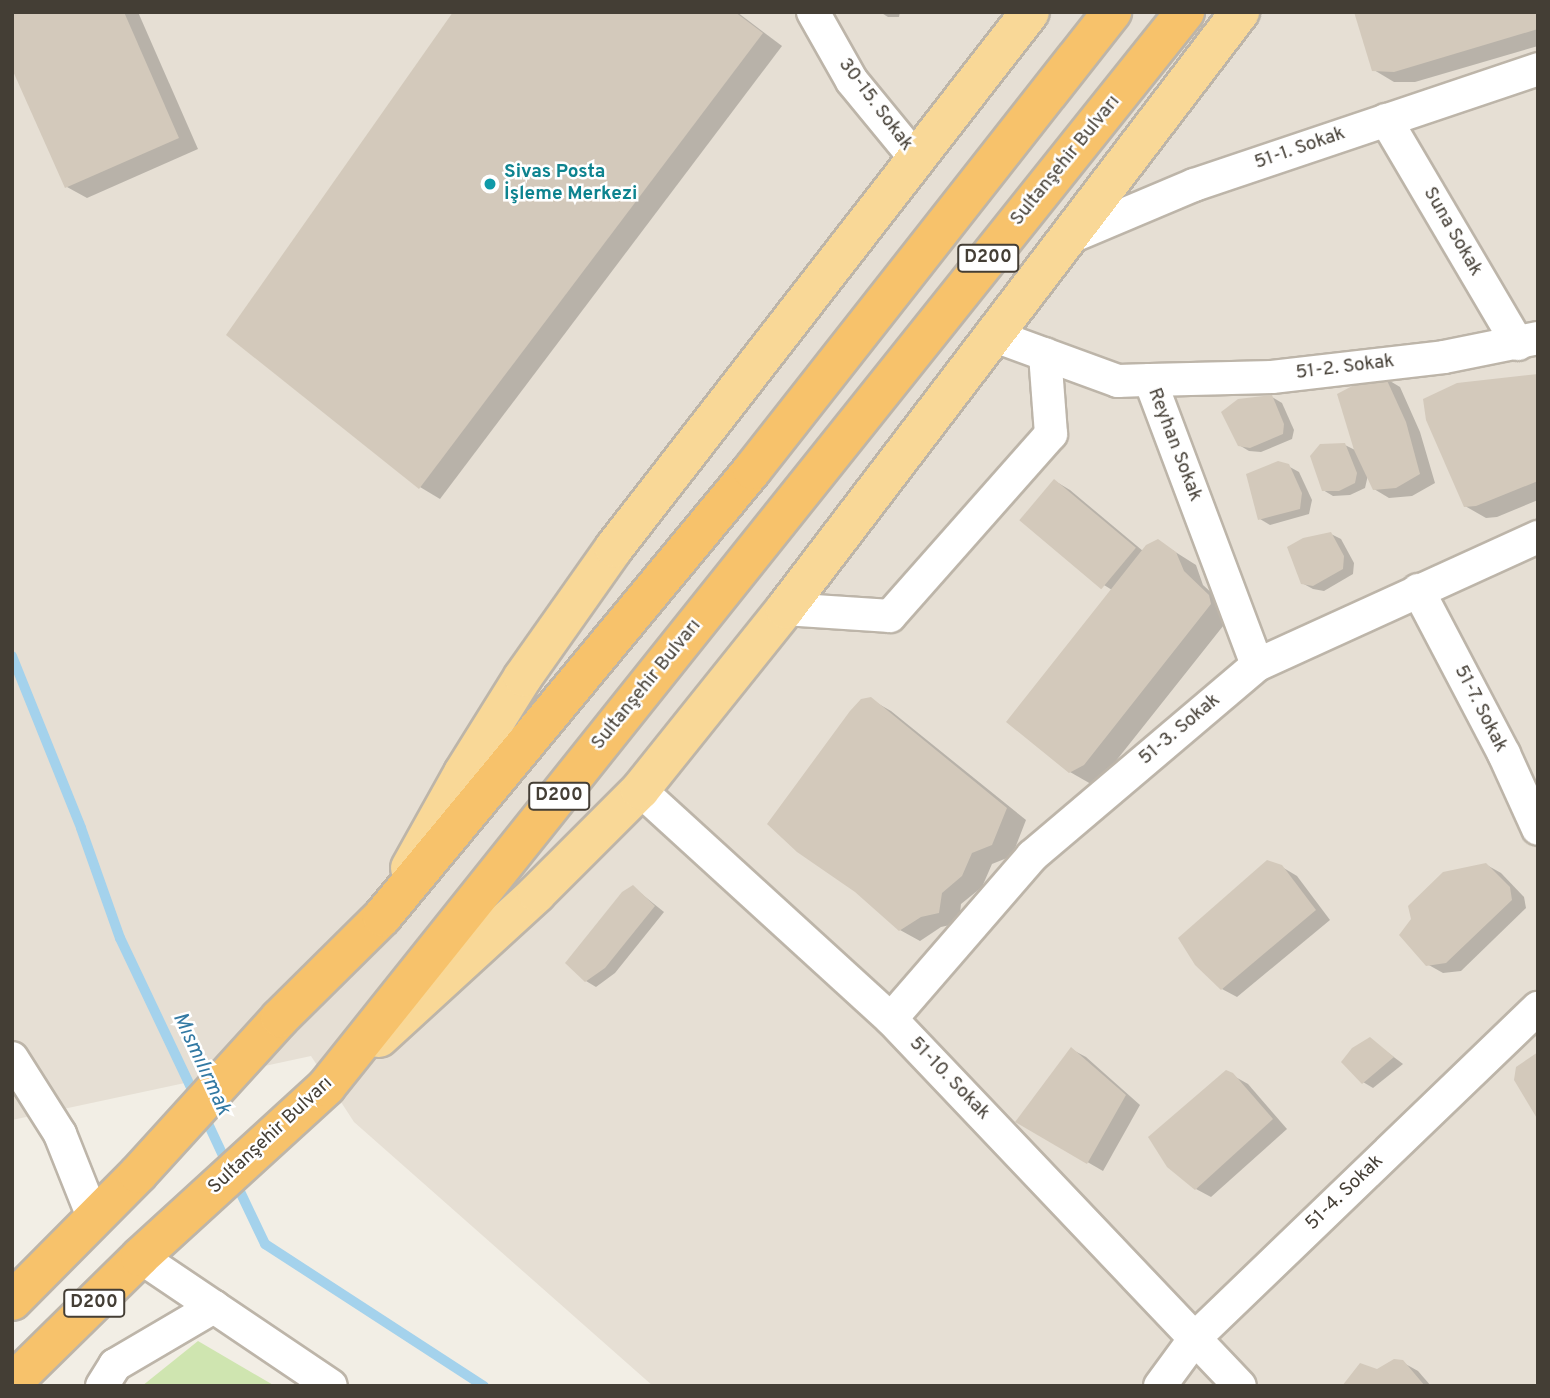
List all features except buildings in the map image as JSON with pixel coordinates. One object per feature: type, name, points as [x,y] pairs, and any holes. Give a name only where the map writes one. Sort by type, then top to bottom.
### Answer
[{"type":"highway","name":"D200","points":[[12,1301],[138,1174],[280,1018],[382,917],[752,470],[1112,12]]},
{"type":"highway","name":"Sultanşehir Bulvarı","points":[[12,1383],[140,1257],[326,1087],[1185,12]]},
{"type":"main road","points":[[382,917],[469,763],[549,638],[614,548],[1030,12]]},
{"type":"main road","points":[[326,1087],[537,892],[640,790],[785,609],[1240,12]]},
{"type":"street","name":"30-15. Sokak","points":[[813,12],[852,81],[917,160]]},
{"type":"street","name":"51-1. Sokak","points":[[1066,239],[1194,185],[1538,69]]},
{"type":"street","name":"Suna Sokak","points":[[1386,120],[1528,341]]},
{"type":"street","name":"Reyhan Sokak","points":[[992,335],[1118,381],[1150,380],[1257,665]]},
{"type":"street","name":"51-2. Sokak","points":[[1150,380],[1272,377],[1444,357],[1528,341]]},
{"type":"street","points":[[785,609],[890,616],[1051,434],[1045,354]]},
{"type":"street","name":"51-3. Sokak","points":[[891,1019],[1032,856],[1257,665],[1538,537]]},
{"type":"street","name":"51-7. Sokak","points":[[1418,590],[1504,754],[1538,829]]},
{"type":"street","name":"51-10. Sokak","points":[[640,790],[891,1019],[1240,1386]]},
{"type":"street","name":"51-4. Sokak","points":[[1160,1386],[1196,1337],[1538,1008]]},
{"type":"street","points":[[12,1058],[60,1134],[93,1217]]},
{"type":"street","points":[[140,1257],[331,1386]]},
{"type":"street","points":[[102,1386],[115,1365],[214,1307]]},
{"type":"shaded area","points":[[12,12],[1538,12],[1538,1386],[653,1386],[354,1122],[311,1056],[12,1120]]},
{"type":"green space","points":[[198,1341],[275,1386],[142,1386]]},
{"type":"waterway","name":"Mısmılırmak","points":[[12,656],[81,828],[120,938],[196,1098]]},
{"type":"waterway","name":"Mısmılırmak","points":[[204,1115],[227,1164]]},
{"type":"waterway","name":"Mısmılırmak","points":[[235,1181],[265,1244],[484,1386]]},
{"type":"place","name":"Sivas Posta İşleme Merkezi","points":[[490,184]]}]
